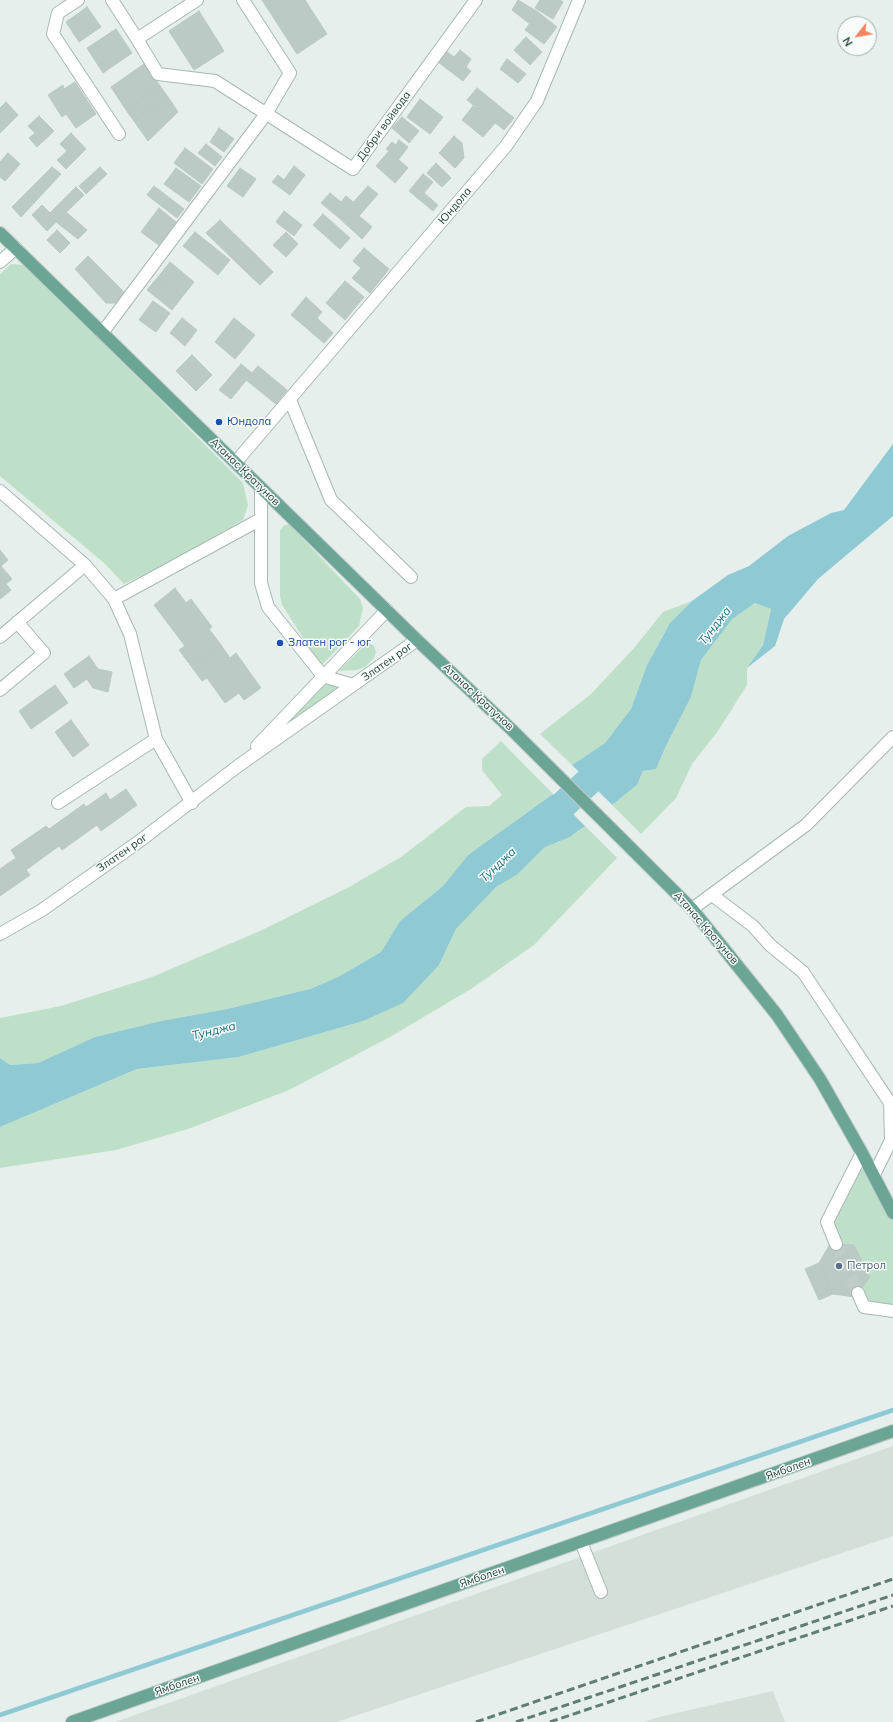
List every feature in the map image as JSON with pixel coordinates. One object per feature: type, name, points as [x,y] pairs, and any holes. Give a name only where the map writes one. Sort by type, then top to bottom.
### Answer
[{"type":"main road","name":"Атанас Кратунов","points":[[0,233],[417,640],[512,730],[692,909],[777,1015],[820,1079],[874,1175],[893,1213]]},
{"type":"main road","name":"Ямболен","points":[[73,1722],[893,1431]]},
{"type":"street","points":[[78,0],[58,13],[53,34],[119,134]]},
{"type":"street","points":[[112,0],[137,39],[197,0]]},
{"type":"street","points":[[102,333],[266,114],[290,73],[243,0]]},
{"type":"street","name":"Добри войвода","points":[[137,39],[158,74],[215,81],[352,169],[476,0]]},
{"type":"street","name":"Юндола","points":[[235,463],[506,146],[537,101],[579,0]]},
{"type":"street","points":[[0,262],[16,248]]},
{"type":"street","points":[[290,400],[331,500],[411,577]]},
{"type":"street","points":[[261,488],[261,583],[268,607],[323,676],[353,685]]},
{"type":"street","points":[[0,491],[85,565],[114,599],[130,634],[156,739],[192,803]]},
{"type":"street","points":[[114,599],[261,519]]},
{"type":"street","points":[[0,637],[85,565]]},
{"type":"street","name":"Златен рог","points":[[238,766],[387,610]]},
{"type":"street","points":[[0,690],[44,653],[17,622]]},
{"type":"street","name":"Златен рог","points":[[0,934],[42,910],[192,803],[238,766],[417,640]]},
{"type":"street","points":[[692,909],[806,825],[893,737]]},
{"type":"street","points":[[58,803],[156,739]]},
{"type":"street","points":[[712,895],[753,926],[770,945],[802,972],[890,1103],[891,1140],[874,1175]]},
{"type":"street","points":[[836,1244],[827,1222],[862,1153]]},
{"type":"street","points":[[858,1293],[864,1307],[893,1311]]},
{"type":"street","points":[[581,1542],[601,1592]]},
{"type":"shaded area","points":[[893,1446],[893,1536],[337,1722],[115,1722]]},
{"type":"shaded area","points":[[773,1691],[785,1722],[643,1722],[659,1717]]},
{"type":"green space","points":[[11,264],[26,265],[243,483],[248,505],[243,520],[172,561],[124,584],[104,563],[0,476],[0,274]]},
{"type":"green space","points":[[289,524],[360,599],[363,608],[359,626],[321,666],[282,605],[280,596],[280,531],[283,526]]},
{"type":"green space","points":[[692,601],[670,623],[647,665],[631,709],[605,743],[572,765],[540,734],[591,694],[634,648],[663,612]]},
{"type":"green space","points":[[755,603],[771,609],[763,645],[747,668],[747,685],[718,731],[692,764],[676,798],[641,834],[612,805],[637,785],[643,771],[656,769],[691,697],[701,660],[732,618]]},
{"type":"green space","points":[[368,642],[374,646],[376,652],[374,658],[365,667],[357,670],[339,671]]},
{"type":"green space","points":[[324,684],[338,687],[272,736]]},
{"type":"green space","points":[[501,741],[553,794],[468,855],[443,886],[400,921],[381,952],[338,977],[310,989],[227,1009],[161,1021],[95,1037],[38,1063],[10,1065],[0,1058],[0,1018],[61,1006],[152,977],[260,931],[349,887],[401,857],[466,807],[489,806],[502,795],[482,770],[482,759]]},
{"type":"green space","points":[[585,826],[617,858],[534,945],[471,989],[390,1037],[289,1090],[188,1129],[116,1150],[0,1168],[0,1127],[137,1069],[239,1057],[363,1021],[439,965],[456,929],[496,887],[518,874],[545,847],[570,837]]},
{"type":"green space","points":[[862,1153],[893,1213],[893,1311],[864,1307],[827,1222]]},
{"type":"water","points":[[893,444],[893,516],[818,579],[784,619],[775,646],[747,668],[763,645],[771,609],[755,603],[732,619],[701,660],[691,697],[656,769],[643,771],[637,785],[612,805],[572,765],[605,743],[631,709],[647,665],[670,623],[692,601],[728,575],[749,566],[788,536],[831,513],[844,510]]},
{"type":"water","points":[[553,794],[585,826],[570,837],[545,847],[518,874],[496,887],[456,929],[439,965],[403,1003],[363,1021],[239,1057],[137,1069],[0,1127],[0,1058],[10,1065],[38,1063],[95,1037],[161,1021],[227,1009],[310,989],[338,977],[381,952],[400,921],[443,886],[468,855]]},
{"type":"pier","points":[[570,764],[613,806],[611,806],[570,767]]},
{"type":"building","points":[[262,0],[305,0],[327,34],[297,54]]},
{"type":"building","points":[[518,0],[538,12],[530,24],[512,10]]},
{"type":"building","points":[[540,0],[560,0],[563,2],[553,19],[535,8]]},
{"type":"building","points":[[87,7],[101,27],[79,42],[66,22]]},
{"type":"building","points":[[199,11],[224,51],[194,70],[169,31]]},
{"type":"building","points":[[538,12],[557,27],[544,44],[525,30]]},
{"type":"building","points":[[116,29],[132,53],[103,73],[87,48]]},
{"type":"building","points":[[526,37],[542,52],[530,65],[514,50]]},
{"type":"building","points":[[460,50],[471,59],[466,67],[471,71],[463,81],[438,62],[446,51],[454,57]]},
{"type":"building","points":[[507,59],[526,74],[518,83],[500,69]]},
{"type":"building","points":[[144,64],[160,86],[126,110],[111,87]]},
{"type":"building","points":[[75,82],[96,114],[76,128],[66,114],[62,117],[48,95],[63,85],[64,89]]},
{"type":"building","points":[[160,86],[168,97],[134,121],[126,110]]},
{"type":"building","points":[[477,88],[514,118],[504,130],[467,100]]},
{"type":"building","points":[[168,97],[178,112],[148,141],[134,121]]},
{"type":"building","points":[[420,99],[443,117],[430,134],[407,117]]},
{"type":"building","points":[[6,102],[18,115],[0,133],[0,108]]},
{"type":"building","points":[[473,106],[495,123],[483,137],[462,120]]},
{"type":"building","points":[[39,116],[54,131],[37,147],[29,138],[35,133],[28,126]]},
{"type":"building","points":[[402,117],[419,131],[409,143],[392,128]]},
{"type":"building","points":[[219,128],[234,139],[224,152],[210,142]]},
{"type":"building","points":[[71,133],[86,149],[66,169],[57,160],[67,151],[60,144]]},
{"type":"building","points":[[454,136],[462,143],[464,158],[455,168],[439,153]]},
{"type":"building","points":[[399,140],[408,147],[399,159],[386,149],[392,142],[396,145]]},
{"type":"building","points":[[206,144],[222,157],[215,166],[198,153]]},
{"type":"building","points":[[185,148],[213,169],[202,184],[174,163]]},
{"type":"building","points":[[389,151],[408,168],[395,183],[376,166]]},
{"type":"building","points":[[8,153],[20,164],[5,181],[0,177],[0,162]]},
{"type":"building","points":[[436,163],[451,178],[442,187],[427,173]]},
{"type":"building","points":[[294,166],[305,175],[290,195],[272,182],[278,175],[284,180]]},
{"type":"building","points":[[52,167],[61,174],[21,217],[12,207]]},
{"type":"building","points":[[100,167],[107,174],[86,194],[79,186]]},
{"type":"building","points":[[176,168],[201,186],[189,202],[164,184]]},
{"type":"building","points":[[240,168],[256,179],[243,197],[227,186]]},
{"type":"building","points":[[423,174],[433,182],[424,193],[438,205],[433,211],[409,191]]},
{"type":"building","points":[[154,186],[184,209],[177,218],[147,195]]},
{"type":"building","points":[[368,186],[378,194],[359,216],[372,227],[362,239],[339,218]]},
{"type":"building","points":[[76,187],[84,195],[47,231],[32,215],[42,205],[50,213]]},
{"type":"building","points":[[330,193],[341,202],[346,196],[353,202],[339,218],[321,203]]},
{"type":"building","points":[[159,208],[176,222],[159,245],[141,232]]},
{"type":"building","points":[[284,211],[302,225],[294,236],[276,222]]},
{"type":"building","points":[[66,212],[87,230],[78,239],[56,222]]},
{"type":"building","points":[[323,214],[350,238],[340,249],[313,225]]},
{"type":"building","points":[[220,220],[255,254],[242,268],[206,233]]},
{"type":"building","points":[[57,230],[70,243],[60,253],[47,240]]},
{"type":"building","points":[[195,232],[230,260],[218,275],[183,246]]},
{"type":"building","points":[[286,232],[298,244],[286,257],[273,245]]},
{"type":"building","points":[[364,248],[389,269],[370,293],[352,278],[361,268],[353,261]]},
{"type":"building","points":[[255,254],[273,272],[260,285],[242,268]]},
{"type":"building","points":[[88,256],[125,293],[119,303],[106,303],[75,269]]},
{"type":"building","points":[[170,262],[194,282],[182,297],[158,277]]},
{"type":"building","points":[[158,277],[182,297],[172,310],[147,290]]},
{"type":"building","points":[[345,281],[364,297],[345,320],[326,303]]},
{"type":"building","points":[[306,297],[322,312],[317,318],[333,333],[324,343],[291,315]]},
{"type":"building","points":[[153,301],[170,313],[156,332],[139,320]]},
{"type":"building","points":[[182,318],[197,330],[185,346],[170,333]]},
{"type":"building","points":[[234,318],[255,335],[235,359],[215,342]]},
{"type":"building","points":[[192,355],[212,375],[196,391],[176,371]]},
{"type":"building","points":[[241,364],[252,373],[231,399],[219,390]]},
{"type":"building","points":[[258,366],[287,390],[276,404],[246,380]]},
{"type":"building","points":[[0,550],[8,560],[1,566],[12,579],[6,584],[11,590],[0,599]]},
{"type":"building","points":[[175,588],[186,603],[191,599],[212,627],[209,629],[221,645],[191,666],[179,650],[185,646],[154,605]]},
{"type":"building","points":[[221,645],[230,658],[236,653],[261,688],[244,700],[239,693],[225,703],[207,678],[202,681],[191,666]]},
{"type":"building","points":[[89,656],[98,669],[112,672],[108,692],[93,688],[87,679],[74,688],[64,674]]},
{"type":"building","points":[[55,685],[68,703],[31,729],[19,711]]},
{"type":"building","points":[[71,720],[89,745],[73,757],[55,732]]},
{"type":"building","points":[[126,789],[137,805],[101,831],[97,825],[62,850],[59,846],[26,870],[30,875],[0,896],[0,869],[16,858],[11,850],[46,826],[49,829],[84,804],[86,807],[106,793],[110,800]]},
{"type":"building","points":[[830,1244],[854,1245],[870,1277],[855,1297],[833,1294],[819,1263]]},
{"type":"building","points":[[819,1263],[833,1294],[819,1300],[805,1269]]},
{"type":"waterway","name":"Тунджа","points":[[535,831],[616,756]]},
{"type":"waterway","points":[[0,1715],[893,1410]]},
{"type":"tunnel","points":[[836,1244],[858,1293]]},
{"type":"railway","points":[[476,1722],[893,1579]]},
{"type":"railway","points":[[516,1722],[893,1595]]},
{"type":"railway","points":[[550,1722],[893,1606]]},
{"type":"place","name":"Юндола","points":[[219,422]]},
{"type":"place","name":"Златен рог - юг","points":[[280,643]]},
{"type":"place","name":"Петрол","points":[[839,1266]]}]
